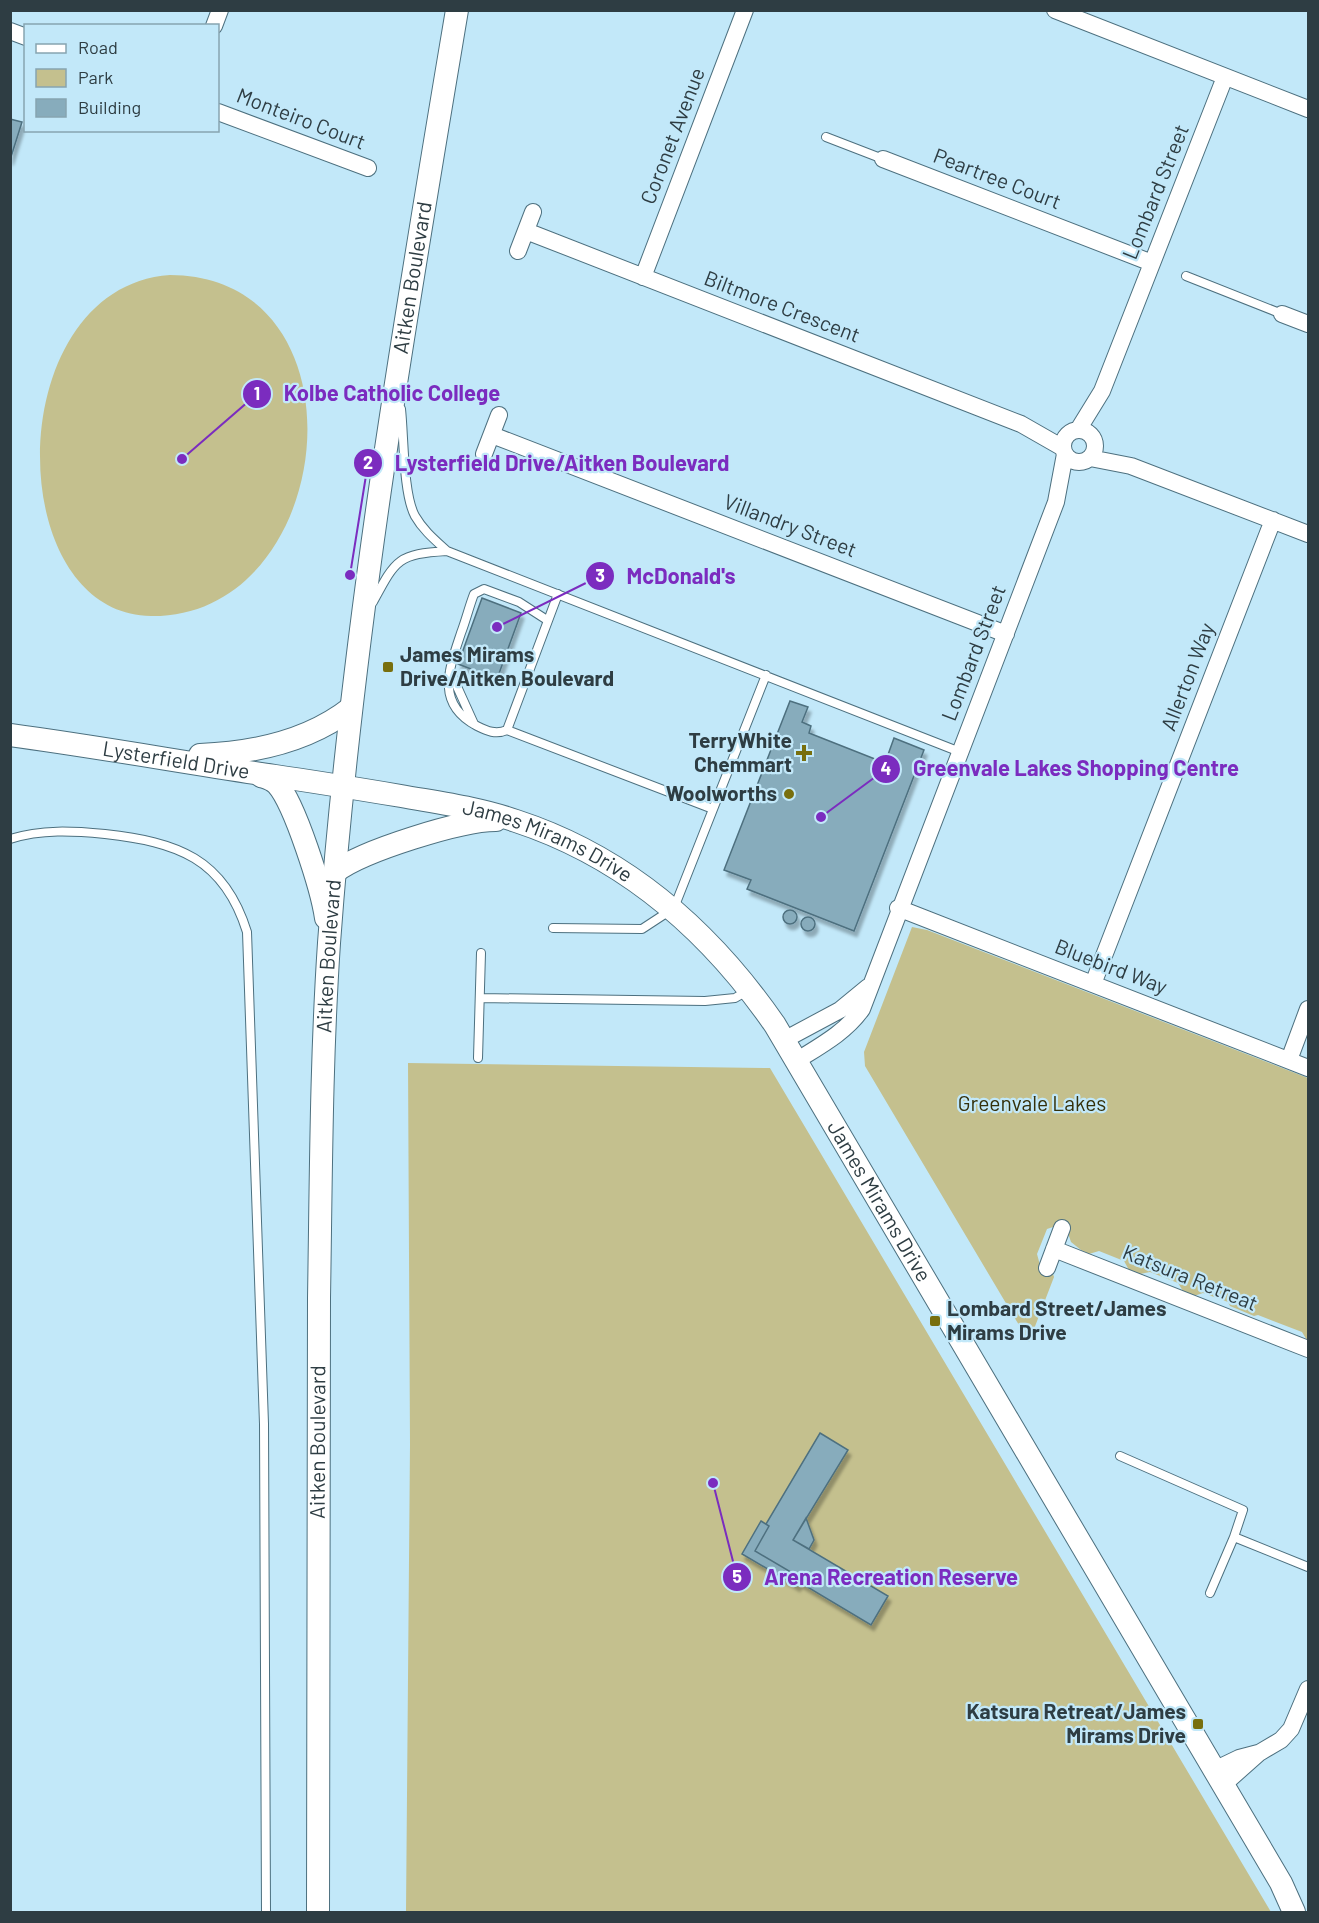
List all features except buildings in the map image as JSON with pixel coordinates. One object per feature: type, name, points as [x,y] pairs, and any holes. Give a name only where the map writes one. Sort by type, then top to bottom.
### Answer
[{"type":"street","name":"Aitken Boulevard","points":[[318,1912],[320,1187],[322,1079],[329,944],[351,708],[383,457],[457,10]]},
{"type":"street","name":"Coronet Avenue","points":[[643,277],[745,10]]},
{"type":"street","points":[[1055,10],[1308,109]]},
{"type":"street","name":"Lombard Street","points":[[796,1061],[853,1021],[862,1009],[898,908],[1056,502],[1084,444],[1102,391],[1225,77]]},
{"type":"street","name":"Monteiro Court","points":[[219,112],[368,168]]},
{"type":"street","name":"Peartree Court","points":[[883,159],[1152,263]]},
{"type":"street","points":[[518,251],[533,212]]},
{"type":"street","name":"Biltmore Crescent","points":[[526,231],[1021,424],[1084,444],[1131,466],[1308,534]]},
{"type":"street","points":[[1282,314],[1308,324]]},
{"type":"street","points":[[484,454],[500,415]]},
{"type":"street","name":"Biltmore Crescent","points":[[1021,424],[1064,451],[1072,460],[1084,444]]},
{"type":"street","name":"Villandry Street","points":[[492,435],[1006,634]]},
{"type":"street","name":"Lombard Street","points":[[1056,502],[1064,439],[1084,444]]},
{"type":"street","name":"Allerton Way","points":[[1093,984],[1273,520]]},
{"type":"street","points":[[144,755],[226,754],[283,742],[320,729],[351,708]]},
{"type":"street","name":"Lysterfield Drive","points":[[10,735],[343,785]]},
{"type":"street","points":[[252,772],[273,781],[285,797],[307,849],[324,908],[329,944]]},
{"type":"street","name":"James Mirams Drive","points":[[343,785],[473,809],[515,820],[587,850],[625,872],[674,908],[706,938],[750,990],[784,1040],[1218,1778],[1300,1911]]},
{"type":"street","points":[[336,872],[363,857],[470,822],[515,820]]},
{"type":"street","name":"Bluebird Way","points":[[898,908],[1308,1068]]},
{"type":"street","name":"Lombard Street","points":[[784,1040],[840,1010],[868,987]]},
{"type":"street","points":[[1289,1060],[1308,1009]]},
{"type":"street","points":[[1047,1268],[1062,1228]]},
{"type":"street","name":"Katsura Retreat","points":[[1054,1249],[1308,1349]]},
{"type":"street","points":[[1218,1778],[1281,1740],[1291,1729],[1308,1689]]},
{"type":"lane","name":"Peartree Court","points":[[826,137],[883,159]]},
{"type":"lane","points":[[1186,276],[1282,314]]},
{"type":"lane","points":[[398,367],[409,501],[415,516],[428,534],[447,551],[960,752]]},
{"type":"lane","points":[[364,618],[386,578],[400,561],[413,553],[447,551]]},
{"type":"lane","points":[[547,620],[519,602],[480,589],[474,594],[449,668],[474,724],[494,733],[507,730],[713,809]]},
{"type":"lane","points":[[507,730],[558,594]]},
{"type":"lane","points":[[553,928],[642,929],[674,908],[766,675]]},
{"type":"lane","points":[[10,839],[32,832],[76,831],[147,839],[165,844],[190,854],[209,867],[240,908],[248,932],[264,1424],[266,1912]]},
{"type":"lane","points":[[478,1058],[481,953]]},
{"type":"lane","points":[[480,998],[705,1001],[735,998],[750,990]]},
{"type":"lane","points":[[1120,1456],[1244,1510],[1210,1593]]},
{"type":"lane","points":[[1234,1537],[1308,1568]]},
{"type":"green space","points":[[170,275],[235,290],[279,329],[303,384],[307,447],[293,509],[261,564],[214,602],[151,616],[101,601],[66,564],[46,510],[40,449],[49,388],[74,333],[114,293]]},
{"type":"green space","name":"Greenvale Lakes","points":[[912,927],[927,930],[1308,1078],[1308,1342],[1302,1332],[1258,1315],[1254,1316],[1230,1306],[1228,1302],[1203,1293],[1194,1296],[1183,1291],[1178,1283],[1150,1272],[1140,1274],[1129,1270],[1124,1261],[1099,1251],[1089,1254],[1071,1242],[1067,1230],[1056,1226],[1047,1229],[1037,1254],[1040,1265],[1052,1271],[1054,1277],[1029,1342],[865,1066],[864,1052]]},
{"type":"green space","points":[[408,1063],[770,1068],[1271,1912],[406,1912],[410,1444]]},
{"type":"place","name":"Kolbe Catholic College","points":[[182,459]]},
{"type":"place","name":"Lysterfield Drive/Aitken Boulevard","points":[[350,575]]},
{"type":"place","name":"McDonald's","points":[[497,627]]},
{"type":"place","name":"James Mirams Drive/Aitken Boulevard","points":[[388,667]]},
{"type":"place","name":"TerryWhite Chemmart","points":[[804,753]]},
{"type":"place","name":"Woolworths","points":[[789,794]]},
{"type":"place","name":"Greenvale Lakes Shopping Centre","points":[[821,817]]},
{"type":"place","name":"Lombard Street/James Mirams Drive","points":[[935,1321]]},
{"type":"place","name":"Arena Recreation Reserve","points":[[713,1483]]},
{"type":"place","name":"Katsura Retreat/James Mirams Drive","points":[[1198,1724]]}]
